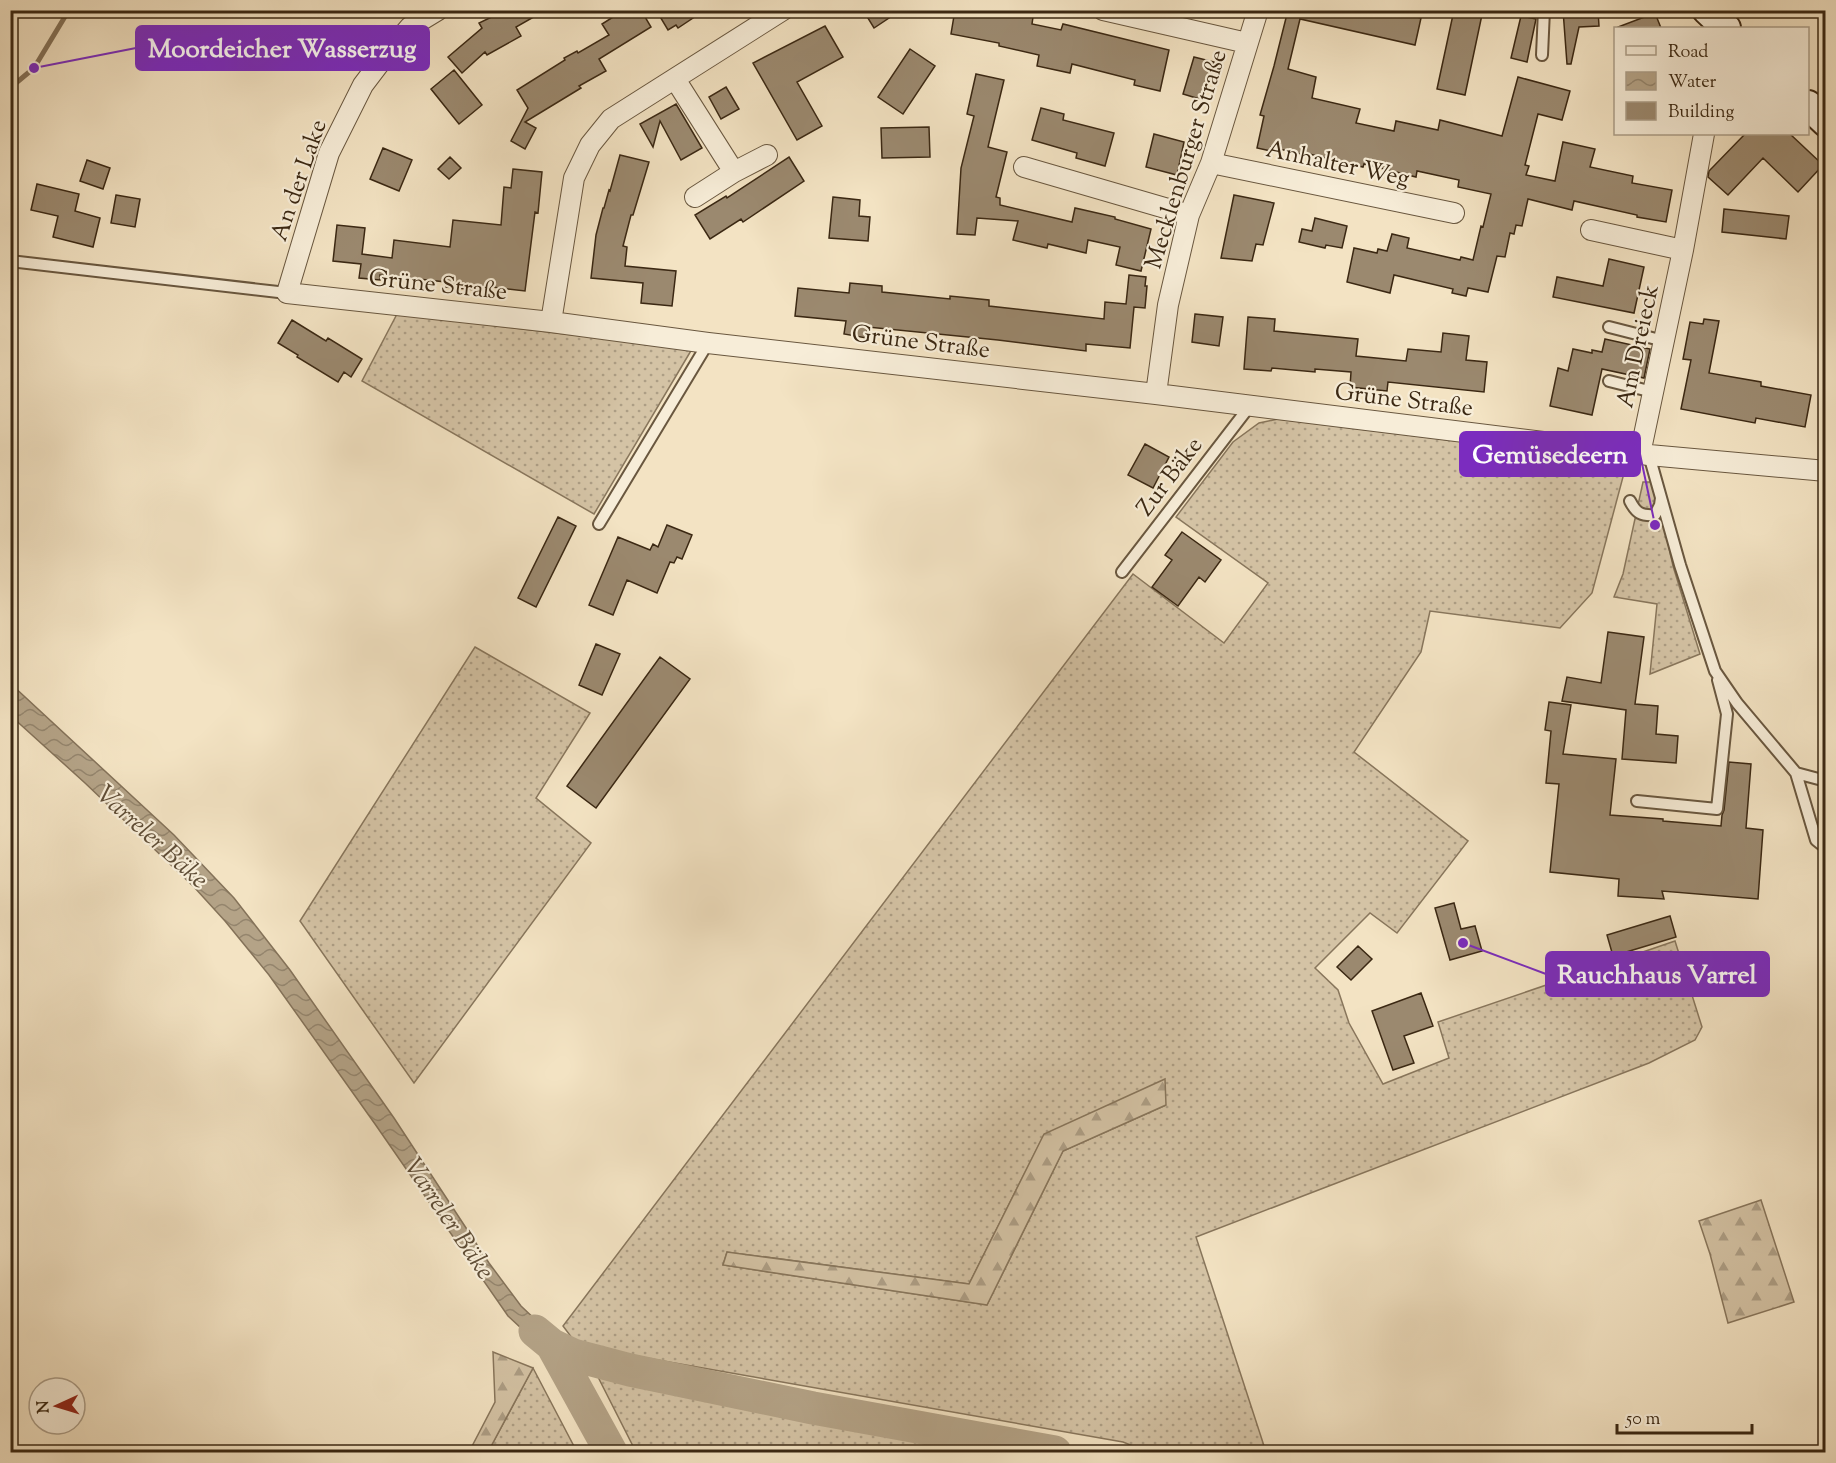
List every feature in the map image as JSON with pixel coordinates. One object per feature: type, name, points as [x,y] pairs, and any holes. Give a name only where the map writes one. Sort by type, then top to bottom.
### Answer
[{"type":"main road","points":[[1809,106],[1826,122]]},
{"type":"street","name":"An der Lake","points":[[286,293],[329,153],[363,85],[384,56],[410,27],[438,10]]},
{"type":"street","points":[[551,322],[573,178],[590,145],[611,119],[783,10]]},
{"type":"street","points":[[1103,10],[1247,43]]},
{"type":"street","name":"Mecklenburger Straße","points":[[1156,394],[1168,305],[1189,215],[1212,163],[1258,10]]},
{"type":"street","points":[[675,79],[734,172]]},
{"type":"street","name":"Am Dreieck","points":[[1644,454],[1653,392],[1683,250],[1704,135]]},
{"type":"street","points":[[694,197],[767,155]]},
{"type":"street","name":"Anhalter Weg","points":[[1212,163],[1454,213]]},
{"type":"street","points":[[1024,167],[1189,215]]},
{"type":"street","points":[[1592,230],[1683,250]]},
{"type":"street","name":"Grüne Straße","points":[[286,293],[551,322],[708,343],[1156,394],[1644,454],[1826,471]]},
{"type":"lane","points":[[1542,55],[1544,10]]},
{"type":"lane","name":"Grüne Straße","points":[[10,261],[286,293]]},
{"type":"lane","points":[[1609,327],[1664,340]]},
{"type":"lane","points":[[599,524],[708,343]]},
{"type":"lane","points":[[1609,381],[1653,392]]},
{"type":"lane","name":"Zur Bäke","points":[[1122,572],[1249,406]]},
{"type":"lane","points":[[1636,801],[1717,809],[1727,714],[1680,565],[1661,496],[1644,454]]},
{"type":"lane","points":[[1630,501],[1634,510],[1642,516],[1655,515],[1661,496]]},
{"type":"lane","points":[[1715,671],[1737,703],[1796,773],[1816,840],[1826,848]]},
{"type":"lane","points":[[1796,773],[1826,781]]},
{"type":"green space","points":[[397,314],[692,349],[594,514],[362,381]]},
{"type":"green space","points":[[1278,419],[1627,462],[1592,593],[1560,628],[1430,611],[1421,652],[1354,752],[1468,841],[1397,933],[1370,913],[1315,968],[1338,990],[1349,1023],[1383,1084],[1449,1058],[1438,1022],[1675,941],[1702,1027],[1695,1040],[1649,1063],[1196,1237],[1266,1452],[1148,1452],[1123,1442],[578,1346],[563,1326],[1133,574],[1224,643],[1268,583],[1176,517],[1233,442],[1259,423]],"holes":[[[1166,1105],[1063,1151],[987,1305],[723,1265],[727,1252],[969,1284],[1044,1135]]]},
{"type":"green space","points":[[1643,482],[1651,482],[1662,515],[1673,566],[1700,654],[1650,674],[1657,604],[1614,597],[1623,574]]},
{"type":"green space","points":[[475,647],[590,713],[536,798],[591,843],[414,1083],[300,921]]},
{"type":"green space","points":[[1165,1079],[1166,1105],[1063,1151],[987,1305],[723,1265],[727,1252],[969,1284],[1044,1134]]},
{"type":"green space","points":[[1761,1200],[1794,1302],[1728,1323],[1699,1221]]},
{"type":"green space","points":[[493,1352],[533,1368],[488,1452],[469,1452],[495,1402]]},
{"type":"green space","points":[[533,1368],[577,1452],[488,1452]]},
{"type":"green space","points":[[595,1371],[987,1449],[988,1452],[636,1452]]},
{"type":"water","points":[[11,684],[174,835],[234,898],[290,970],[394,1118],[489,1263],[521,1306],[573,1355],[548,1353],[508,1316],[269,975],[194,887],[11,716]]},
{"type":"building","points":[[506,10],[546,10],[516,27],[521,36],[487,55],[485,52],[462,73],[448,57],[482,28],[479,23]]},
{"type":"building","points":[[624,10],[641,10],[651,27],[599,59],[606,71],[525,122],[536,128],[525,149],[511,141],[528,108],[517,90],[565,60],[564,58],[577,51],[578,53],[609,35],[602,24]]},
{"type":"building","points":[[656,10],[705,10],[678,28],[676,25],[668,30]]},
{"type":"building","points":[[863,10],[901,10],[874,28]]},
{"type":"building","points":[[955,10],[1002,10],[1033,17],[1032,24],[1061,30],[1063,24],[1169,50],[1160,91],[1134,85],[1135,80],[1072,64],[1070,73],[1037,66],[1039,55],[999,46],[999,43],[951,34]]},
{"type":"building","points":[[1288,10],[1389,10],[1421,18],[1415,45],[1300,19],[1288,69],[1316,77],[1312,98],[1360,109],[1356,123],[1394,131],[1396,121],[1438,130],[1440,120],[1502,136],[1518,77],[1570,91],[1562,120],[1538,114],[1525,165],[1529,166],[1526,175],[1555,181],[1563,142],[1595,149],[1590,167],[1633,176],[1632,183],[1672,190],[1666,222],[1574,201],[1572,210],[1528,199],[1522,226],[1516,225],[1514,234],[1510,233],[1505,257],[1497,256],[1488,292],[1468,288],[1466,296],[1452,293],[1453,289],[1394,275],[1390,293],[1347,282],[1354,248],[1377,253],[1378,249],[1387,251],[1392,234],[1409,238],[1407,248],[1460,260],[1461,257],[1473,260],[1491,194],[1458,187],[1459,180],[1417,171],[1416,177],[1305,153],[1305,155],[1271,147],[1271,151],[1257,148],[1264,116],[1260,115]]},
{"type":"building","points":[[1454,10],[1483,10],[1465,95],[1437,89]]},
{"type":"building","points":[[1563,10],[1598,10],[1599,26],[1579,27],[1571,64],[1567,64]]},
{"type":"building","points":[[1655,13],[1661,27],[1618,27]]},
{"type":"building","points":[[1521,16],[1536,19],[1527,62],[1511,58]]},
{"type":"building","points":[[825,26],[843,57],[797,82],[822,126],[797,140],[753,63]]},
{"type":"building","points":[[910,49],[935,66],[903,114],[878,97]]},
{"type":"building","points":[[1194,57],[1214,62],[1203,100],[1183,94]]},
{"type":"building","points":[[454,70],[482,105],[459,124],[431,89]]},
{"type":"building","points":[[976,74],[1004,80],[988,147],[1007,152],[996,197],[1000,198],[1000,205],[1072,222],[1075,208],[1115,217],[1115,219],[1151,229],[1141,271],[1116,265],[1120,247],[1088,240],[1086,253],[1048,244],[1047,248],[1013,240],[1018,221],[977,218],[975,235],[957,234],[961,168],[974,116],[967,114]]},
{"type":"building","points":[[726,87],[739,109],[721,119],[709,97]]},
{"type":"building","points":[[676,104],[702,148],[681,160],[660,121],[653,147],[640,124]]},
{"type":"building","points":[[1041,108],[1064,114],[1063,120],[1114,133],[1105,166],[1076,158],[1077,153],[1032,140]]},
{"type":"building","points":[[929,127],[930,157],[882,158],[881,128]]},
{"type":"building","points":[[1154,134],[1184,142],[1177,175],[1146,167]]},
{"type":"building","points":[[1744,135],[1791,135],[1823,165],[1798,192],[1763,158],[1728,195],[1708,177],[1709,171]]},
{"type":"building","points":[[383,148],[412,160],[399,191],[370,179]]},
{"type":"building","points":[[620,155],[649,162],[623,246],[627,247],[625,266],[676,271],[672,306],[641,303],[643,283],[591,278],[596,235]]},
{"type":"building","points":[[450,157],[461,168],[449,179],[438,169]]},
{"type":"building","points":[[789,157],[804,181],[743,222],[741,219],[710,239],[695,215],[726,196],[727,198]]},
{"type":"building","points":[[87,160],[110,168],[103,189],[80,181]]},
{"type":"building","points":[[513,169],[542,172],[538,213],[535,212],[525,291],[476,285],[476,290],[446,287],[446,282],[380,275],[380,280],[359,278],[361,264],[333,261],[337,225],[365,228],[362,254],[392,258],[394,240],[450,247],[453,220],[501,225],[504,187],[511,188]]},
{"type":"building","points":[[37,184],[79,194],[75,211],[100,218],[93,247],[53,237],[58,216],[31,210]]},
{"type":"building","points":[[116,195],[140,199],[135,227],[111,223]]},
{"type":"building","points":[[1234,195],[1274,203],[1263,245],[1256,244],[1252,261],[1221,258]]},
{"type":"building","points":[[833,197],[860,200],[859,216],[870,217],[868,241],[829,238]]},
{"type":"building","points":[[1724,209],[1789,216],[1786,239],[1722,232]]},
{"type":"building","points":[[1315,218],[1347,226],[1342,248],[1326,245],[1325,248],[1299,242],[1302,229],[1312,231]]},
{"type":"building","points":[[1609,259],[1644,267],[1634,313],[1553,297],[1557,277],[1603,286]]},
{"type":"building","points":[[1129,275],[1146,277],[1145,286],[1147,286],[1145,308],[1134,307],[1130,348],[1086,344],[1086,351],[868,327],[866,338],[844,334],[846,321],[795,316],[798,288],[849,293],[850,283],[882,286],[882,292],[950,299],[950,296],[989,300],[989,306],[1104,319],[1105,302],[1126,304]]},
{"type":"building","points":[[1195,314],[1223,317],[1219,346],[1192,342]]},
{"type":"building","points":[[1248,317],[1275,319],[1274,331],[1358,339],[1356,356],[1406,361],[1408,349],[1441,352],[1443,333],[1469,336],[1466,360],[1487,362],[1484,392],[1388,382],[1387,391],[1350,387],[1351,372],[1315,369],[1315,372],[1272,368],[1271,371],[1244,369]]},
{"type":"building","points":[[1704,319],[1719,321],[1709,373],[1761,382],[1761,386],[1811,395],[1805,427],[1756,418],[1755,423],[1681,409],[1691,360],[1683,359],[1690,322],[1703,324]]},
{"type":"building","points":[[292,320],[362,359],[351,377],[344,372],[338,382],[278,343]]},
{"type":"building","points":[[1605,339],[1650,349],[1644,378],[1602,369],[1592,415],[1550,406],[1558,368],[1568,371],[1573,349],[1592,353],[1592,350],[1602,352]]},
{"type":"building","points":[[1145,444],[1169,457],[1153,488],[1128,475]]},
{"type":"building","points":[[558,517],[576,526],[536,607],[518,598]]},
{"type":"building","points":[[667,525],[692,535],[682,559],[677,557],[674,563],[670,562],[657,593],[627,580],[613,615],[589,605],[618,537],[650,550],[653,544],[658,547]]},
{"type":"building","points":[[1182,532],[1221,560],[1205,582],[1199,577],[1178,606],[1152,587],[1172,560],[1165,555]]},
{"type":"building","points":[[1608,632],[1644,637],[1635,704],[1658,706],[1656,734],[1678,736],[1676,763],[1622,759],[1626,710],[1562,701],[1567,677],[1601,683]]},
{"type":"building","points":[[596,644],[620,654],[602,695],[579,685]]},
{"type":"building","points":[[660,657],[690,679],[596,808],[567,786]]},
{"type":"building","points":[[1549,702],[1571,705],[1563,754],[1616,759],[1610,815],[1721,826],[1729,762],[1751,764],[1746,828],[1763,830],[1758,899],[1662,891],[1664,899],[1618,896],[1619,879],[1550,872],[1559,784],[1546,783],[1551,731],[1545,730]]},
{"type":"building","points":[[1454,903],[1461,929],[1475,926],[1482,951],[1450,960],[1435,908]]},
{"type":"building","points":[[1670,916],[1676,937],[1613,956],[1607,935]]},
{"type":"building","points":[[1358,946],[1372,959],[1351,980],[1337,967]]},
{"type":"building","points":[[1421,993],[1433,1026],[1404,1036],[1414,1063],[1393,1070],[1372,1011]]},
{"type":"waterway","points":[[10,88],[34,68],[69,10]]},
{"type":"waterway","name":"Varreler Bäke","points":[[535,1331],[552,1345],[573,1355],[630,1370],[813,1408],[1055,1452]]},
{"type":"waterway","points":[[552,1345],[611,1452]]},
{"type":"place","name":"Moordeicher Wasserzug","points":[[34,68]]},
{"type":"place","name":"Gemüsedeern","points":[[1655,525]]},
{"type":"place","name":"Rauchhaus Varrel","points":[[1463,943]]}]
